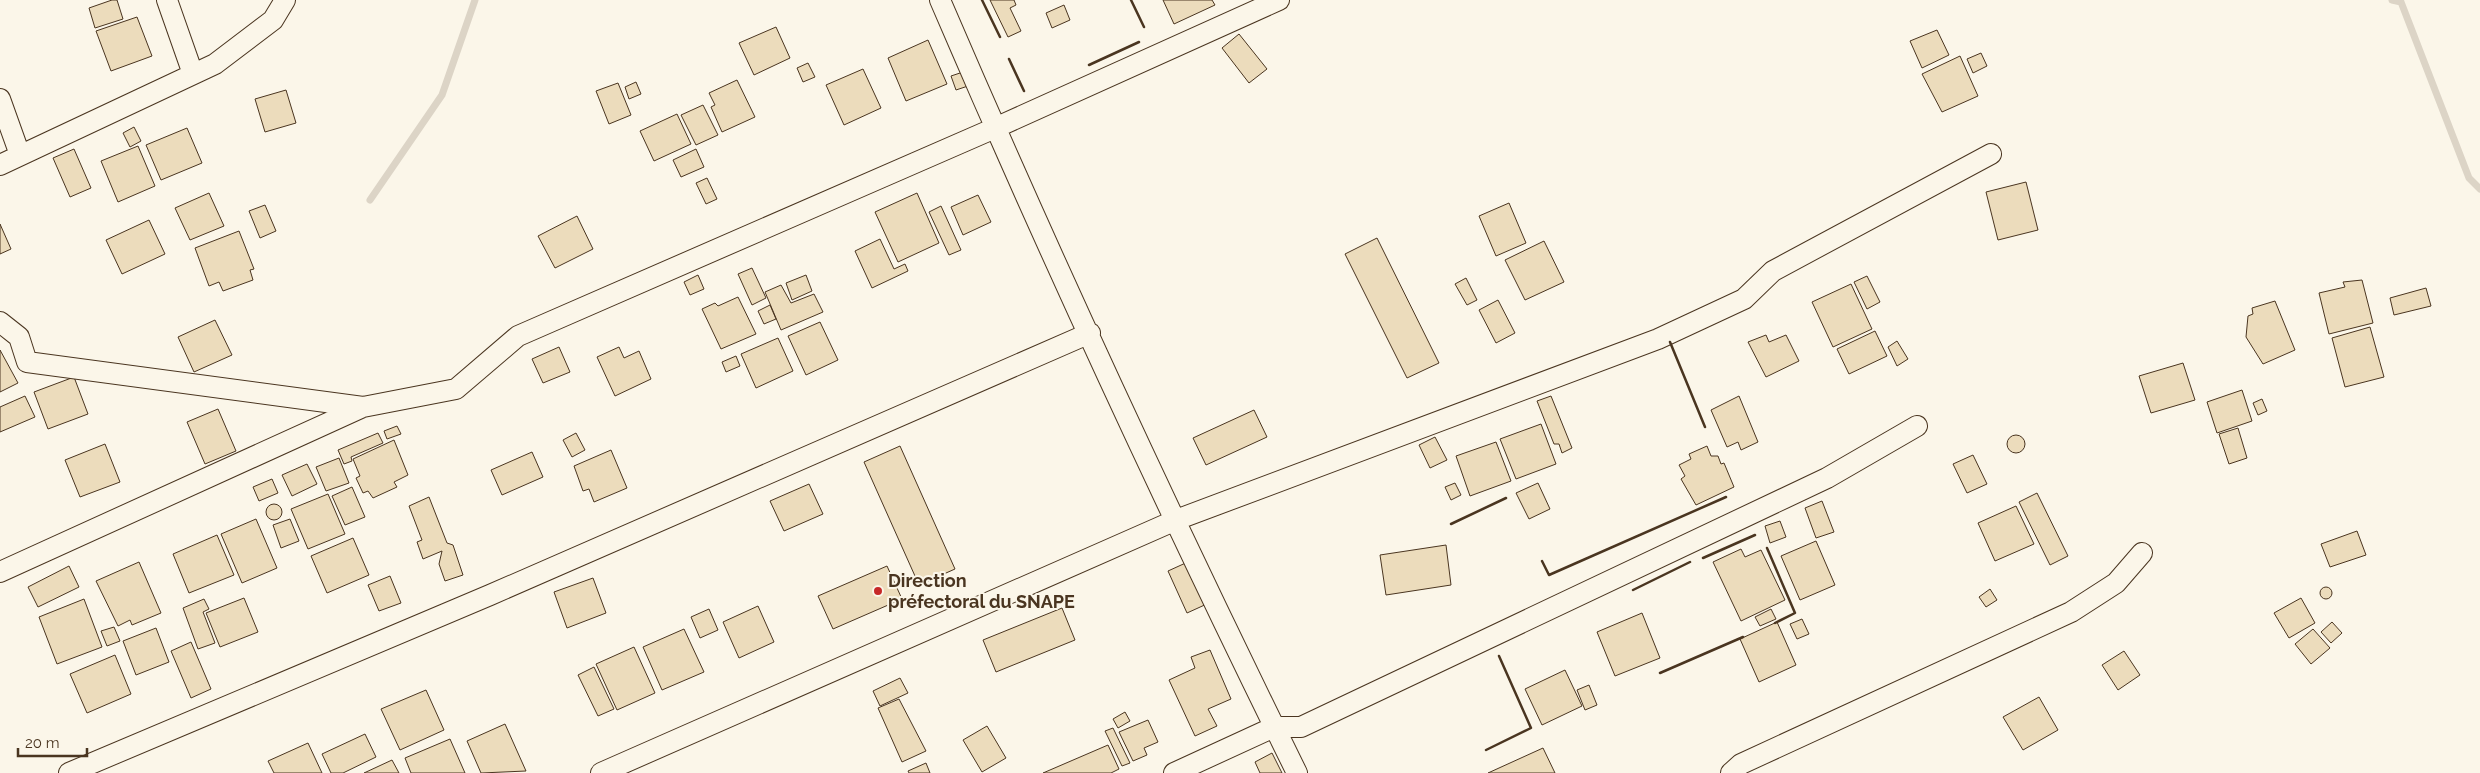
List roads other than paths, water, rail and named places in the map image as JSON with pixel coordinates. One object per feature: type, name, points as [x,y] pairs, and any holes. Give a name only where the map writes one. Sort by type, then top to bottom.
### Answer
[{"type":"street","points":[[167,0],[193,74]]},
{"type":"street","points":[[0,165],[214,64],[273,20],[286,0]]},
{"type":"street","points":[[940,0],[995,128],[1090,334],[1176,520],[1297,773]]},
{"type":"street","points":[[0,572],[363,407],[456,389],[518,336],[995,128],[1279,0]]},
{"type":"street","points":[[0,99],[20,156]]},
{"type":"street","points":[[601,773],[1176,520],[1658,339],[1744,299],[1773,271],[1991,154]]},
{"type":"street","points":[[0,322],[19,337],[27,362],[363,407]]},
{"type":"street","points":[[69,773],[499,591],[1090,334]]},
{"type":"street","points":[[1174,773],[1274,727],[1301,727],[1310,723],[1827,478],[1917,426]]},
{"type":"street","points":[[1731,773],[1741,764],[2071,612],[2116,583],[2142,553]]},
{"type":"waterway","points":[[370,200],[442,95],[475,0]]},
{"type":"waterway","points":[[2392,0],[2401,2],[2469,178],[2480,189]]},
{"type":"place","name":"Direction préfectoral du SNAPE","points":[[878,591]]}]
